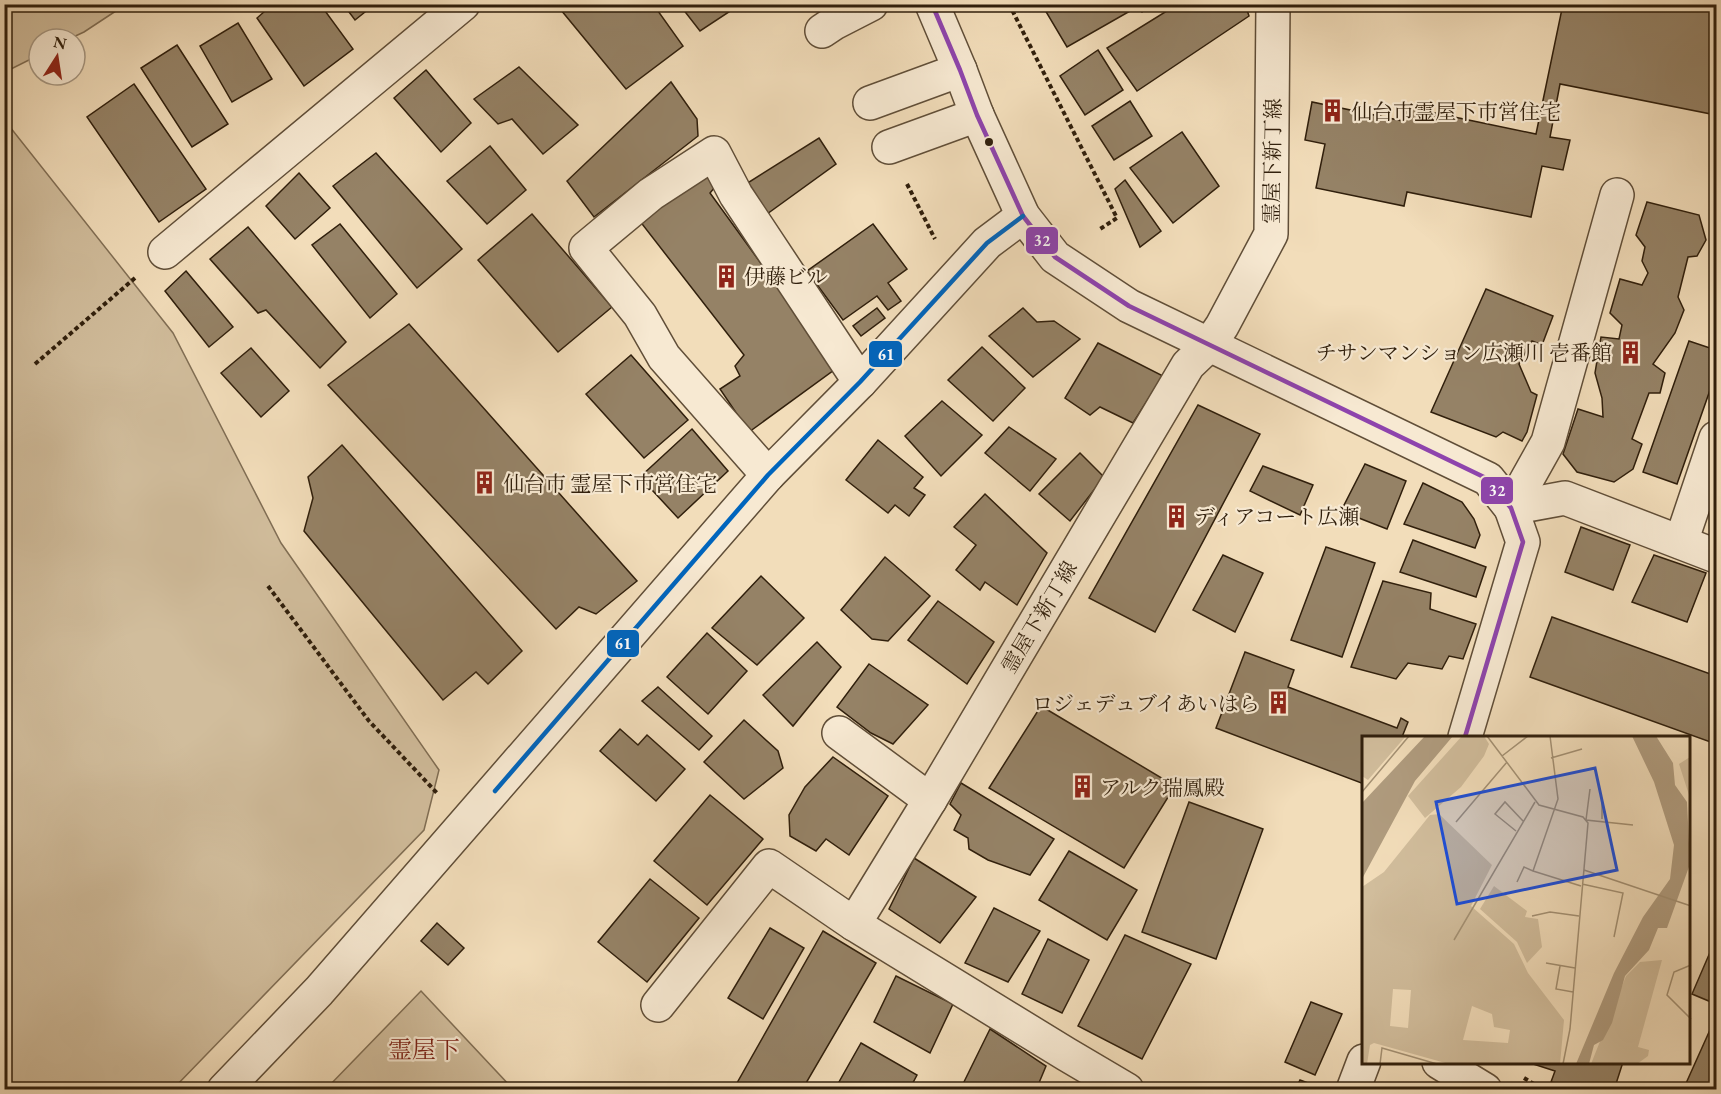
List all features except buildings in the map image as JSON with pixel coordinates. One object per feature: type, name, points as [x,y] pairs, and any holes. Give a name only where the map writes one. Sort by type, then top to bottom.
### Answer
[{"type":"street","points":[[165,252],[463,4]]},
{"type":"street","points":[[822,31],[834,22],[871,4]]},
{"type":"street","points":[[932,4],[976,115],[1023,216],[1055,257],[1129,306],[1488,479],[1511,508],[1523,542],[1465,736]]},
{"type":"street","name":"霊屋下新丁線","points":[[854,924],[1188,365],[1209,345],[1222,326],[1271,234],[1273,4]]},
{"type":"street","points":[[870,103],[960,70]]},
{"type":"street","points":[[888,147],[976,115]]},
{"type":"street","points":[[768,476],[664,357],[640,315],[586,248],[651,194],[714,153],[736,195],[860,382]]},
{"type":"street","points":[[1511,508],[1548,442],[1617,195]]},
{"type":"street","points":[[224,1089],[319,991],[768,476],[860,382],[987,243],[1023,216]]},
{"type":"street","points":[[1681,542],[1716,438]]},
{"type":"street","points":[[1511,508],[1565,498],[1716,556]]},
{"type":"street","points":[[839,733],[930,800]]},
{"type":"street","points":[[658,1005],[769,866],[854,924],[1127,1089]]},
{"type":"street","points":[[1353,1089],[1363,1064]]},
{"type":"street","points":[[1442,1064],[1485,1089]]},
{"type":"path","points":[[1009,4],[1117,218],[1100,229]]},
{"type":"path","points":[[36,364],[165,252]]},
{"type":"path","points":[[268,586],[369,721],[466,824]]},
{"type":"shaded area","points":[[5,4],[125,4],[87,30],[87,27],[27,27],[27,61],[5,72]]},
{"type":"shaded area","points":[[5,127],[10,127],[173,333],[281,543],[439,770],[424,830],[173,1089],[5,1089]]},
{"type":"shaded area","points":[[421,991],[513,1089],[326,1089]]},
{"type":"transit line","name":"32","points":[[932,4],[977,115],[1023,216],[1055,257],[1129,306],[1488,479],[1511,508],[1523,542],[1465,736]]},
{"type":"transit line","name":"61","points":[[495,791],[768,475],[860,382],[987,243],[1023,216]]},
{"type":"place","name":"仙台市霊屋下市営住宅","points":[[1333,111]]},
{"type":"place","name":"伊藤ビル","points":[[726,276]]},
{"type":"place","name":"チサンマンション広瀬川 壱番館","points":[[1630,352]]},
{"type":"place","name":"仙台市 霊屋下市営住宅","points":[[485,483]]},
{"type":"place","name":"ディアコート広瀬","points":[[1176,516]]},
{"type":"place","name":"ロジェデュブイあいはら","points":[[1278,703]]},
{"type":"place","name":"アルク瑞鳳殿","points":[[1082,787]]},
{"type":"district","name":"霊屋下","points":[[424,1049]]}]
